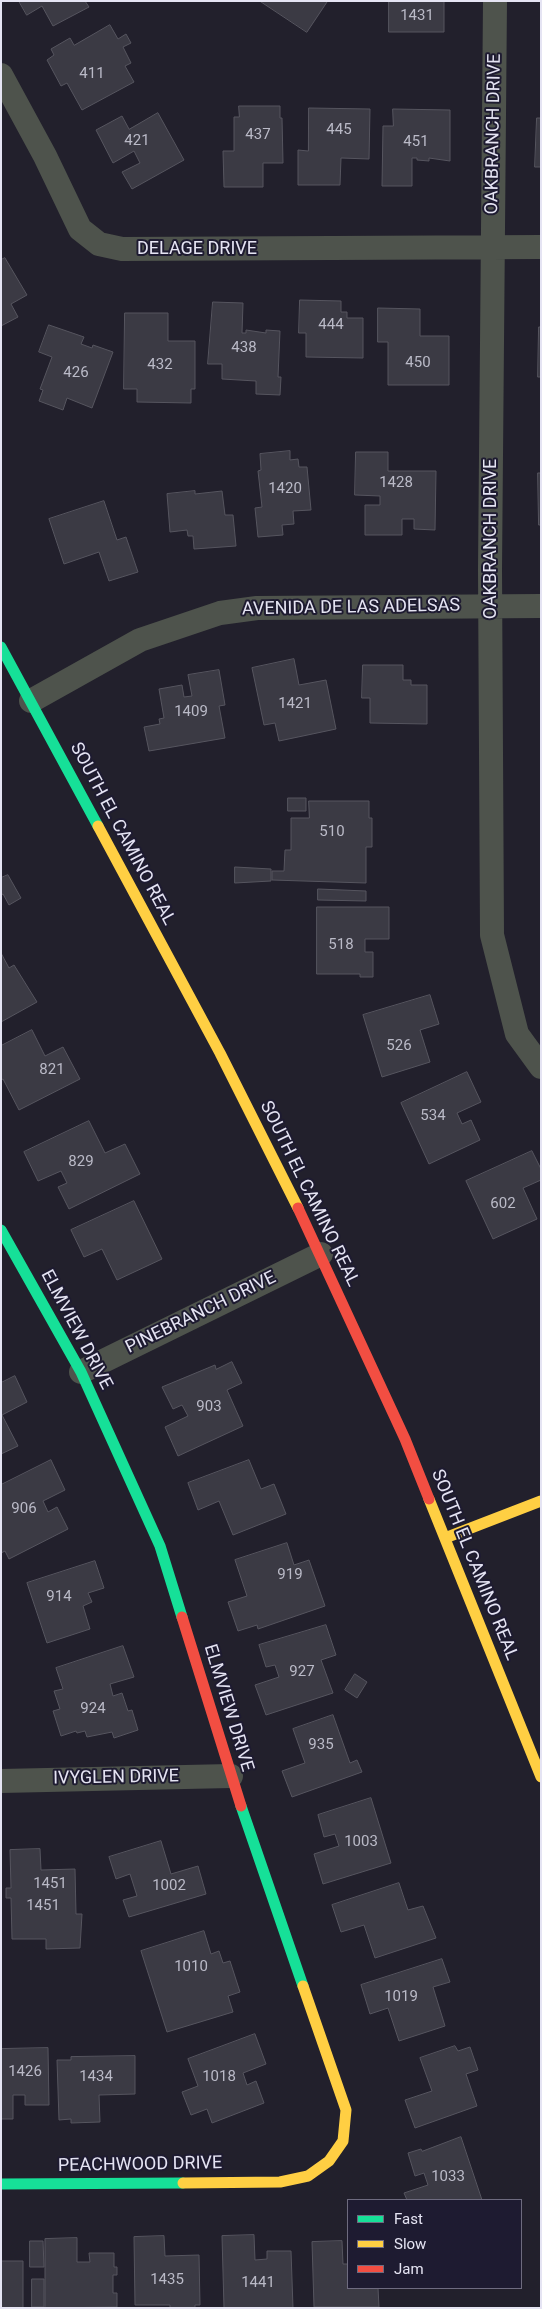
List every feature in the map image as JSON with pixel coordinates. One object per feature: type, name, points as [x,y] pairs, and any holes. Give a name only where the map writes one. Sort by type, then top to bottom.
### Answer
[{"type":"street","name":"OAKBRANCH DRIVE","points":[[495,1],[490,605],[492,935],[517,1034],[541,1067]]},
{"type":"street","name":"DELAGE DRIVE","points":[[1,75],[46,156],[80,229],[99,244],[122,249],[541,247]]},
{"type":"street","name":"AVENIDA DE LAS ADELSAS","points":[[31,701],[140,640],[220,612],[257,608],[541,606]]},
{"type":"street","name":"SOUTH EL CAMINO REAL","points":[[1,646],[220,1053],[321,1254],[405,1439],[541,1777]]},
{"type":"street","name":"ELMVIEW DRIVE","points":[[1,1230],[81,1372],[160,1546],[231,1776],[346,2110],[343,2141],[328,2161],[308,2176],[280,2182]]},
{"type":"street","name":"PINEBRANCH DRIVE","points":[[81,1372],[321,1254]]},
{"type":"street","points":[[445,1538],[541,1501]]},
{"type":"street","name":"IVYGLEN DRIVE","points":[[1,1781],[231,1776]]},
{"type":"street","name":"PEACHWOOD DRIVE","points":[[1,2184],[280,2182]]},
{"type":"building","points":[[19,1],[85,1],[89,7],[53,26],[42,6],[27,15]]},
{"type":"building","points":[[260,1],[326,1],[327,2],[307,32]]},
{"type":"building","points":[[389,1],[444,1],[444,32],[389,32]]},
{"type":"building","points":[[110,25],[118,39],[126,34],[131,43],[123,47],[131,63],[125,66],[134,82],[82,110],[67,83],[61,86],[47,60],[54,55],[51,49],[70,38],[74,45]]},
{"type":"building","points":[[239,106],[280,106],[283,163],[263,163],[263,187],[224,187],[223,151],[234,151],[234,117],[239,117]]},
{"type":"building","points":[[309,108],[370,109],[369,159],[341,158],[340,185],[298,185],[298,150],[308,151]]},
{"type":"building","points":[[393,109],[450,110],[450,161],[429,158],[429,161],[412,158],[412,186],[382,186],[383,126],[393,126]]},
{"type":"building","points":[[158,113],[184,160],[132,189],[122,172],[140,163],[134,151],[113,163],[96,130],[122,116],[129,129]]},
{"type":"building","points":[[537,118],[541,118],[541,167],[535,167]]},
{"type":"building","points":[[5,258],[27,295],[11,304],[18,317],[1,326],[1,260]]},
{"type":"building","points":[[300,300],[341,301],[341,312],[347,312],[347,318],[363,318],[363,358],[306,357],[306,333],[299,333]]},
{"type":"building","points":[[213,302],[243,303],[242,333],[246,333],[246,330],[266,333],[266,330],[280,331],[278,377],[281,377],[280,395],[256,394],[256,381],[222,379],[222,364],[208,364]]},
{"type":"building","points":[[378,308],[420,309],[420,336],[449,336],[449,385],[388,385],[388,342],[378,342]]},
{"type":"building","points":[[125,313],[168,313],[168,341],[195,341],[195,389],[191,389],[191,403],[137,402],[137,389],[124,389]]},
{"type":"building","points":[[49,325],[84,337],[81,344],[92,348],[93,345],[113,352],[92,408],[67,398],[63,410],[39,401],[43,390],[40,389],[52,357],[39,352]]},
{"type":"building","points":[[539,327],[541,327],[541,377],[538,377]]},
{"type":"building","points":[[290,451],[290,460],[298,459],[299,467],[307,467],[311,510],[293,511],[294,524],[282,525],[283,535],[258,537],[255,508],[262,507],[258,471],[261,470],[260,454]]},
{"type":"building","points":[[356,452],[388,452],[388,471],[436,471],[435,530],[414,529],[414,519],[402,519],[402,535],[365,535],[365,505],[380,505],[380,496],[355,495]]},
{"type":"building","points":[[538,473],[541,473],[541,525],[539,525]]},
{"type":"building","points":[[195,491],[195,494],[222,491],[225,515],[233,515],[236,546],[194,549],[193,536],[188,536],[187,530],[170,532],[167,494]]},
{"type":"building","points":[[104,501],[117,540],[126,537],[138,572],[109,581],[99,552],[64,564],[49,519]]},
{"type":"building","points":[[294,659],[299,685],[326,680],[336,729],[279,741],[275,723],[264,725],[252,668]]},
{"type":"building","points":[[363,665],[403,665],[403,680],[411,680],[411,685],[427,685],[427,724],[370,723],[370,698],[362,698]]},
{"type":"building","points":[[219,670],[225,705],[219,706],[225,738],[149,751],[144,727],[160,724],[159,719],[164,718],[159,689],[182,685],[184,697],[192,696],[188,675]]},
{"type":"building","points":[[288,798],[306,798],[306,811],[288,811]]},
{"type":"building","points":[[309,801],[369,801],[369,818],[372,818],[372,847],[366,847],[366,883],[272,880],[272,871],[284,871],[285,850],[291,850],[291,818],[309,818]]},
{"type":"building","points":[[235,867],[271,869],[271,881],[235,883]]},
{"type":"building","points":[[8,875],[21,898],[9,905],[3,894],[1,895],[1,878]]},
{"type":"building","points":[[318,889],[366,891],[366,901],[318,900]]},
{"type":"building","points":[[317,907],[389,907],[389,939],[365,939],[365,952],[373,952],[373,977],[360,977],[360,974],[317,974]]},
{"type":"building","points":[[1,953],[9,968],[14,965],[37,1002],[1,1022]]},
{"type":"building","points":[[430,995],[439,1024],[420,1030],[430,1062],[382,1077],[363,1015]]},
{"type":"building","points":[[32,1030],[45,1056],[63,1047],[80,1079],[19,1110],[3,1079],[1,1080],[1,1046]]},
{"type":"building","points":[[467,1072],[481,1102],[457,1113],[462,1124],[471,1120],[480,1140],[429,1164],[401,1103]]},
{"type":"building","points":[[89,1121],[105,1153],[125,1144],[140,1174],[69,1209],[58,1187],[67,1183],[61,1171],[38,1181],[24,1152]]},
{"type":"building","points":[[532,1151],[541,1169],[541,1180],[523,1188],[537,1219],[493,1239],[466,1181]]},
{"type":"building","points":[[134,1201],[162,1259],[117,1280],[102,1249],[84,1257],[71,1230]]},
{"type":"building","points":[[232,1362],[242,1383],[227,1390],[243,1426],[178,1456],[165,1427],[188,1416],[182,1405],[173,1409],[162,1387],[215,1365],[216,1369]]},
{"type":"building","points":[[15,1376],[27,1402],[2,1415],[18,1446],[1,1454],[1,1383]]},
{"type":"building","points":[[51,1460],[65,1490],[43,1501],[48,1512],[57,1507],[68,1529],[9,1559],[5,1551],[1,1553],[1,1485]]},
{"type":"building","points":[[249,1460],[261,1489],[274,1484],[286,1514],[233,1535],[219,1501],[198,1510],[188,1483]]},
{"type":"building","points":[[287,1543],[294,1565],[309,1560],[325,1606],[258,1629],[257,1625],[238,1631],[228,1602],[247,1596],[235,1560]]},
{"type":"building","points":[[95,1561],[104,1588],[88,1593],[92,1602],[83,1606],[90,1629],[47,1643],[27,1583]]},
{"type":"building","points":[[326,1625],[336,1655],[321,1660],[333,1693],[266,1715],[255,1685],[279,1677],[275,1665],[266,1667],[259,1645]]},
{"type":"building","points":[[123,1646],[134,1677],[110,1684],[113,1696],[122,1693],[128,1711],[132,1710],[138,1730],[114,1738],[112,1732],[87,1737],[85,1731],[77,1733],[76,1731],[61,1736],[53,1711],[60,1709],[54,1691],[63,1689],[56,1668]]},
{"type":"building","points":[[355,1674],[367,1682],[357,1698],[345,1690]]},
{"type":"building","points":[[333,1715],[350,1763],[357,1760],[362,1772],[292,1797],[282,1771],[305,1763],[293,1729]]},
{"type":"building","points":[[371,1798],[391,1863],[323,1884],[314,1854],[339,1846],[335,1834],[324,1837],[318,1815]]},
{"type":"building","points":[[161,1841],[171,1874],[198,1866],[206,1894],[129,1917],[123,1900],[137,1896],[130,1874],[116,1879],[109,1857]]},
{"type":"building","points":[[40,1849],[41,1870],[75,1869],[76,1914],[82,1914],[80,1948],[46,1949],[46,1939],[12,1939],[11,1898],[6,1898],[6,1888],[11,1888],[10,1850]]},
{"type":"building","points":[[399,1883],[408,1910],[423,1906],[436,1938],[375,1958],[364,1925],[341,1932],[332,1905]]},
{"type":"building","points":[[204,1931],[211,1954],[219,1951],[223,1963],[230,1961],[240,1992],[228,1996],[233,2012],[167,2032],[141,1951]]},
{"type":"building","points":[[442,1959],[450,1982],[433,1987],[445,2026],[399,2041],[388,2008],[370,2014],[361,1985]]},
{"type":"building","points":[[255,2034],[266,2064],[243,2073],[247,2085],[256,2081],[264,2103],[212,2123],[207,2109],[191,2115],[182,2092],[198,2086],[188,2059]]},
{"type":"building","points":[[455,2046],[458,2051],[470,2047],[478,2070],[466,2074],[477,2106],[415,2128],[405,2100],[432,2091],[420,2058]]},
{"type":"building","points":[[48,2048],[49,2105],[25,2105],[25,2095],[13,2095],[13,2119],[1,2119],[1,2049]]},
{"type":"building","points":[[135,2056],[135,2094],[99,2095],[100,2122],[71,2123],[71,2119],[59,2120],[57,2060],[71,2060],[71,2057]]},
{"type":"building","points":[[461,2137],[482,2199],[407,2199],[404,2193],[428,2185],[424,2173],[415,2176],[408,2153],[421,2149],[422,2151]]},
{"type":"building","points":[[254,2235],[255,2260],[267,2259],[267,2251],[291,2251],[293,2308],[224,2308],[222,2236]]},
{"type":"building","points":[[164,2236],[165,2256],[199,2255],[200,2305],[195,2305],[195,2308],[170,2308],[170,2305],[135,2305],[134,2237]]},
{"type":"building","points":[[77,2238],[77,2262],[90,2262],[89,2253],[114,2253],[114,2267],[117,2267],[117,2275],[113,2275],[113,2293],[117,2293],[117,2307],[45,2308],[45,2239]]},
{"type":"building","points":[[30,2241],[43,2241],[44,2267],[30,2267]]},
{"type":"building","points":[[342,2241],[343,2264],[347,2264],[347,2289],[378,2289],[379,2307],[314,2307],[312,2242]]},
{"type":"building","points":[[1,2261],[23,2261],[23,2308],[1,2308]]},
{"type":"building","points":[[32,2279],[44,2279],[44,2307],[32,2307]]},
{"type":"traffic: fast","points":[[1,647],[98,826]]},
{"type":"traffic: fast","points":[[1,1230],[81,1372],[160,1546],[182,1617]]},
{"type":"traffic: fast","points":[[241,1806],[303,1986]]},
{"type":"traffic: fast","points":[[1,2184],[183,2183]]},
{"type":"traffic: slow","points":[[98,826],[220,1053],[298,1208]]},
{"type":"traffic: slow","points":[[429,1499],[541,1777]]},
{"type":"traffic: slow","points":[[445,1538],[541,1501]]},
{"type":"traffic: slow","points":[[183,2183],[280,2182],[308,2176],[329,2161],[343,2141],[346,2110],[303,1986]]},
{"type":"traffic: jam","points":[[298,1208],[405,1439],[429,1499]]},
{"type":"traffic: jam","points":[[182,1617],[241,1806]]}]
